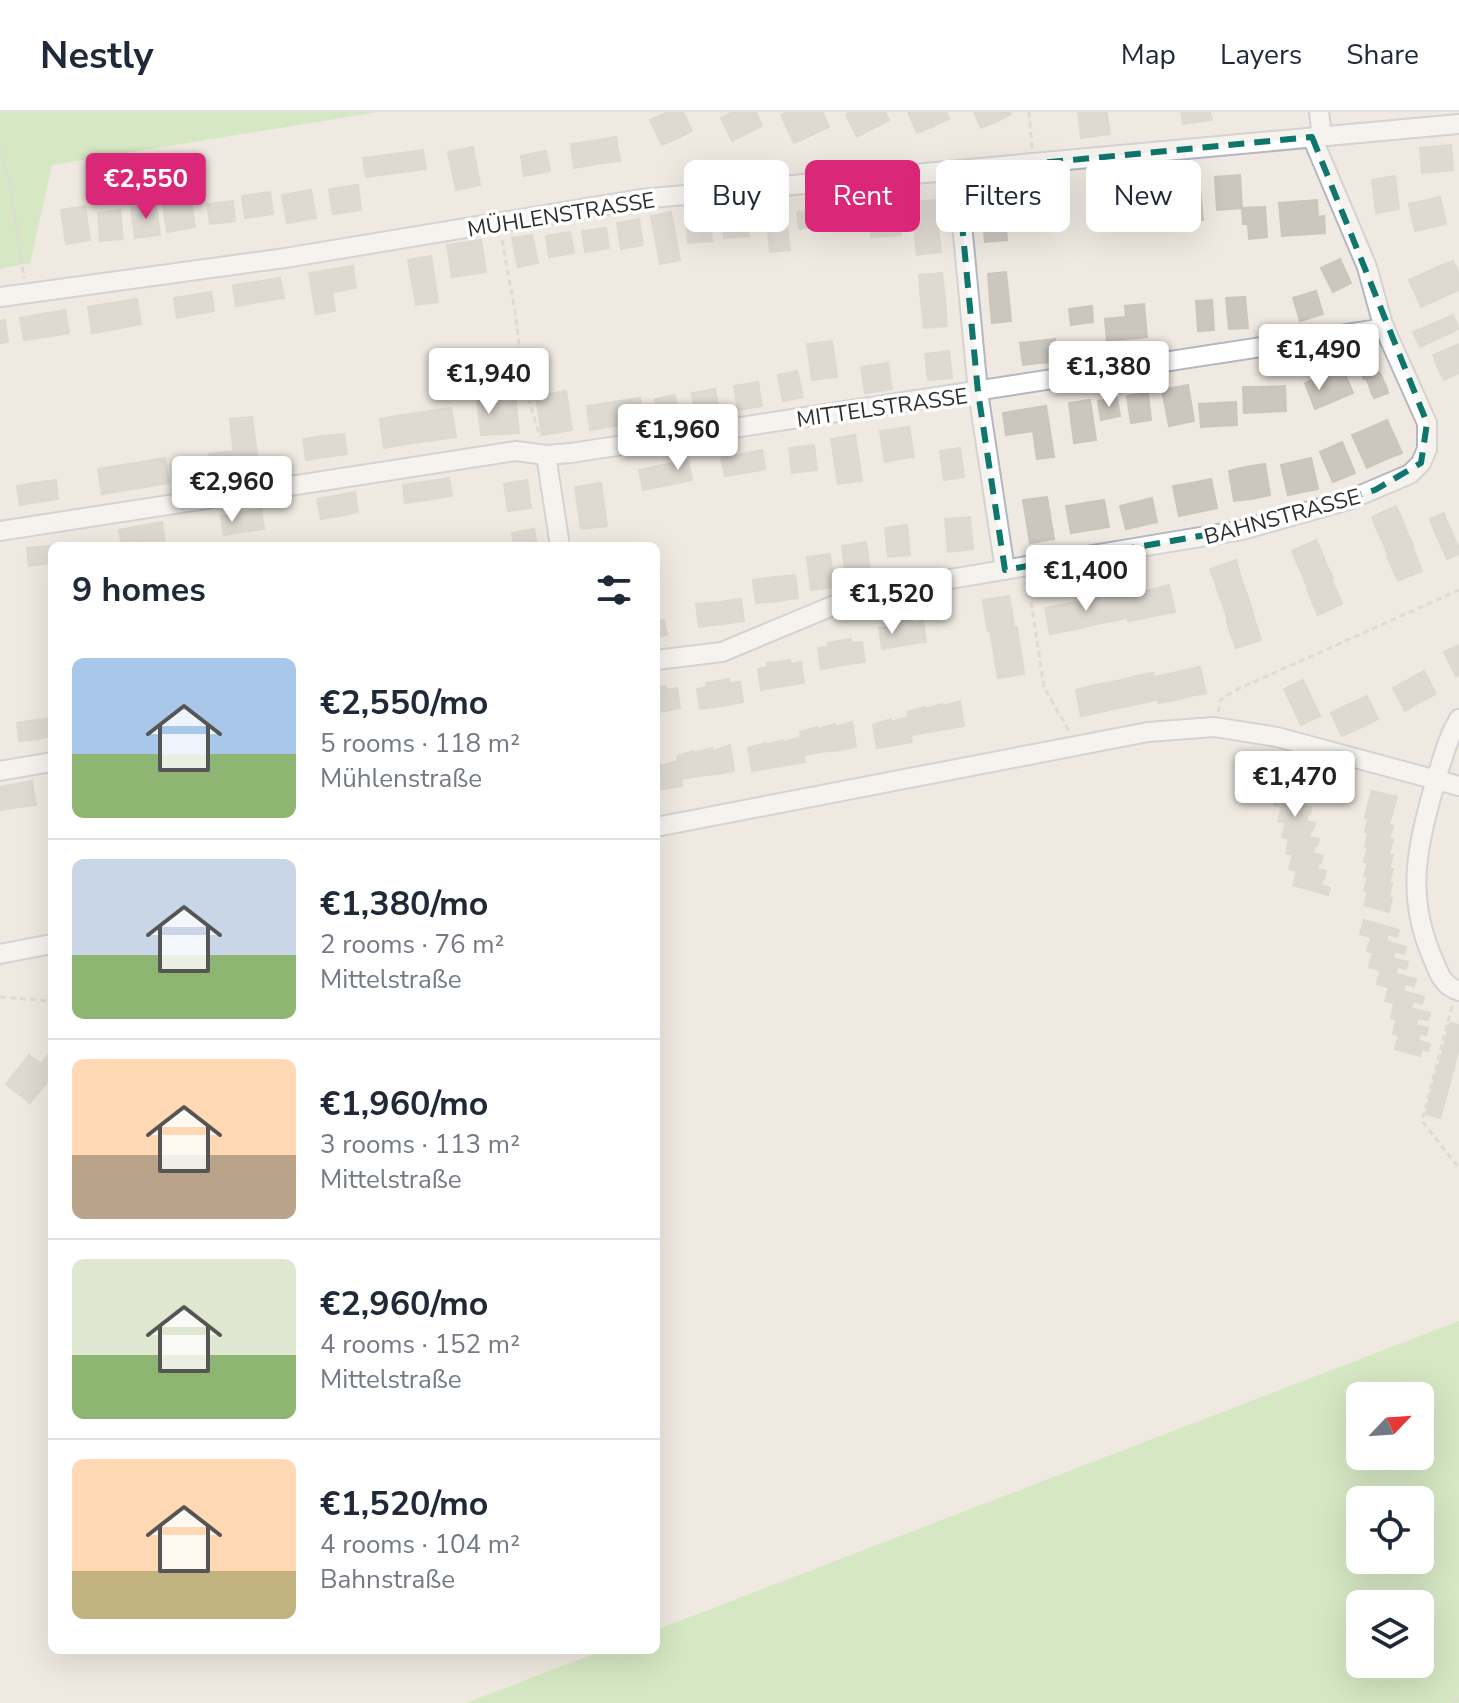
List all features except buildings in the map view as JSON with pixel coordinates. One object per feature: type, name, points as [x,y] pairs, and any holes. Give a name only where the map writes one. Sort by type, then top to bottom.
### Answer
[{"type":"street","points":[[1319,112],[1317,137],[1367,267],[1385,328]]},
{"type":"street","name":"MÜHLENSTRASSE","points":[[1070,160],[1317,137],[1418,120],[1459,124]]},
{"type":"street","name":"MÜHLENSTRASSE","points":[[0,297],[285,258],[641,199],[936,173]]},
{"type":"street","points":[[963,232],[978,392],[1005,570]]},
{"type":"street","name":"MITTELSTRASSE","points":[[0,531],[516,451],[546,455],[1385,328]]},
{"type":"street","name":"BAHNSTRASSE","points":[[660,660],[722,652],[861,594],[1215,536],[1296,517],[1401,479],[1418,467],[1427,449],[1429,433],[1385,328]]},
{"type":"street","points":[[546,455],[559,542]]},
{"type":"street","points":[[1458,991],[1448,986],[1439,975],[1422,930],[1416,896],[1419,844],[1450,735],[1459,719]]},
{"type":"street","points":[[660,826],[1148,732],[1214,727],[1277,737],[1459,786]]},
{"type":"street","points":[[0,771],[48,763]]},
{"type":"street","points":[[0,954],[48,945]]},
{"type":"path","points":[[1029,112],[1033,143],[1031,160]]},
{"type":"path","points":[[0,149],[9,177],[26,294]]},
{"type":"path","points":[[501,223],[524,384],[546,455]]},
{"type":"path","points":[[1025,567],[1044,687],[1077,746]]},
{"type":"path","points":[[1221,699],[1459,590]]},
{"type":"path","points":[[1458,991],[1422,1121],[1459,1168]]},
{"type":"path","points":[[0,997],[48,1001]]},
{"type":"path","points":[[1454,1703],[1459,1699]]},
{"type":"highlighted area","points":[[1312,137],[1427,423],[1421,463],[1375,490],[1269,524],[1005,570],[978,392],[957,171]]},
{"type":"green space","points":[[0,112],[378,112],[52,165],[30,263],[0,269]]},
{"type":"green space","points":[[1459,1321],[1459,1703],[466,1703],[594,1654],[660,1654],[660,1628]]}]
